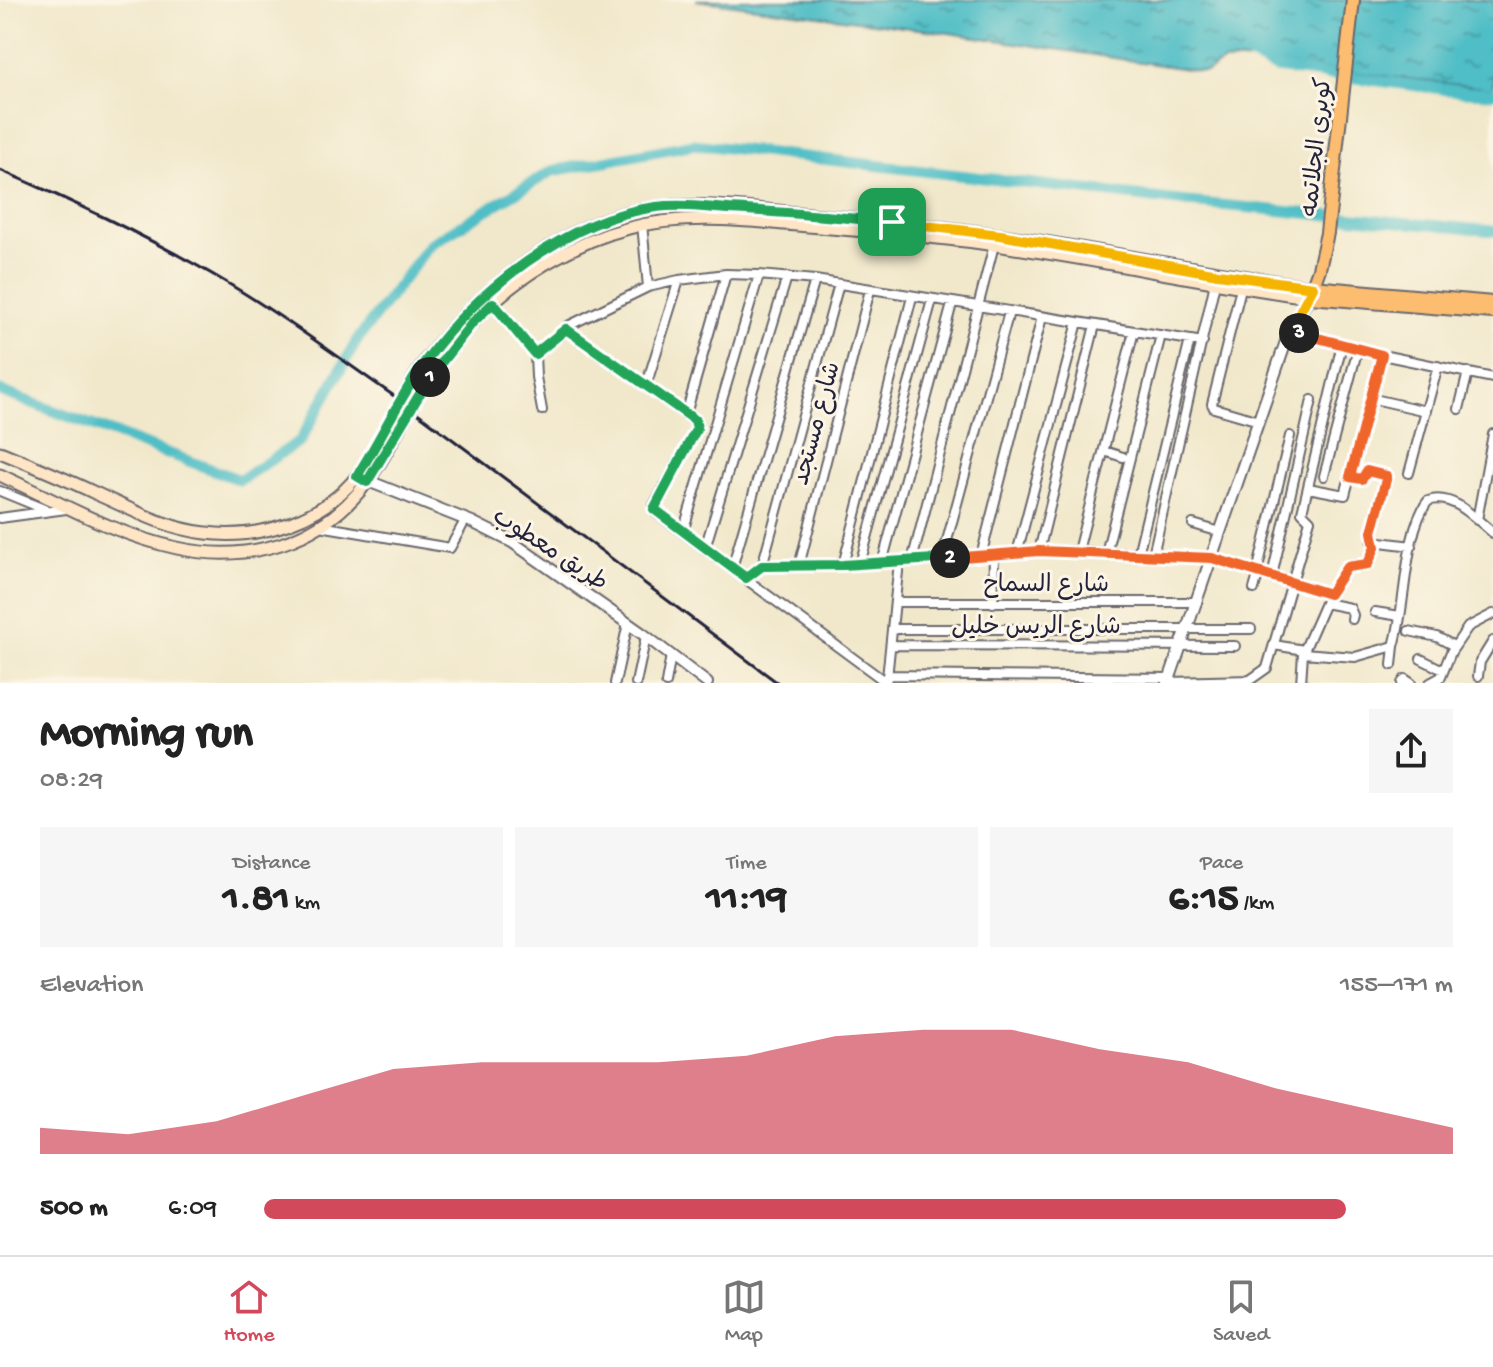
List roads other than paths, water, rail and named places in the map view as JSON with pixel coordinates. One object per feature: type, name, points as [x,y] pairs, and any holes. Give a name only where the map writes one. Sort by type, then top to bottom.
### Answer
[{"type":"main road","name":"كوبرى الجلاتمه","points":[[1311,292],[1323,251],[1353,0]]},
{"type":"main road","points":[[677,206],[677,220]]},
{"type":"main road","points":[[375,459],[400,400],[425,362],[483,298],[524,264],[551,247],[606,219],[641,209],[677,206],[861,219],[1311,292],[1493,312]]},
{"type":"main road","points":[[0,475],[149,541],[202,553],[255,551],[281,546],[320,526],[353,498],[362,479],[436,369],[473,322],[493,303],[555,259],[600,237],[642,224],[677,220],[767,222],[994,245],[1015,243]]},
{"type":"main road","points":[[1163,269],[1241,288],[1493,303]]},
{"type":"main road","points":[[425,362],[436,369]]},
{"type":"main road","points":[[0,452],[156,520],[203,533],[227,535],[275,528],[298,519],[362,479]]},
{"type":"street","points":[[642,224],[648,287]]},
{"type":"street","points":[[912,561],[994,245]]},
{"type":"street","points":[[535,354],[566,329],[648,287],[726,274],[815,280],[1203,342]]},
{"type":"street","points":[[686,414],[726,274]]},
{"type":"street","points":[[683,532],[759,275]]},
{"type":"street","points":[[705,548],[787,277]]},
{"type":"street","points":[[646,386],[679,280]]},
{"type":"street","points":[[732,568],[815,280]]},
{"type":"street","points":[[1153,555],[1215,283]]},
{"type":"street","points":[[762,566],[839,284]]},
{"type":"street","points":[[1241,288],[1212,405],[1259,421]]},
{"type":"street","name":"شارع مستجد","points":[[799,566],[870,290]]},
{"type":"street","points":[[1169,681],[1290,330],[1311,292]]},
{"type":"street","points":[[843,565],[912,297]]},
{"type":"street","points":[[860,564],[932,300]]},
{"type":"street","points":[[493,303],[535,354],[542,410]]},
{"type":"street","points":[[882,563],[952,304]]},
{"type":"street","points":[[942,559],[1009,312]]},
{"type":"street","points":[[981,556],[1042,317]]},
{"type":"street","points":[[1017,553],[1078,322]]},
{"type":"street","points":[[1039,551],[1095,325]]},
{"type":"street","points":[[566,329],[695,420],[697,428],[654,505],[658,514],[887,680],[1250,680],[1267,668],[1311,519],[1302,513],[1342,344]]},
{"type":"street","points":[[1290,330],[1382,355],[1493,378]]},
{"type":"street","points":[[1078,551],[1134,331]]},
{"type":"street","points":[[1106,553],[1161,335]]},
{"type":"street","points":[[1138,554],[1190,340]]},
{"type":"street","points":[[1324,476],[1358,348]]},
{"type":"street","points":[[1308,488],[1344,496],[1382,355]]},
{"type":"street","points":[[1409,473],[1438,366]]},
{"type":"street","points":[[1459,409],[1468,372]]},
{"type":"street","points":[[1370,398],[1426,411]]},
{"type":"street","points":[[1272,576],[1312,400]]},
{"type":"street","points":[[1477,520],[1493,434]]},
{"type":"street","points":[[1254,589],[1290,436]]},
{"type":"street","points":[[1104,451],[1123,457]]},
{"type":"street","points":[[1301,683],[1304,651],[1329,594],[1347,567],[1365,566],[1371,561],[1375,547],[1372,532],[1387,476],[1367,471],[1362,479],[1350,477]]},
{"type":"street","name":"طريق معطوب","points":[[362,479],[466,519],[512,542],[707,683]]},
{"type":"street","points":[[0,491],[47,510]]},
{"type":"street","points":[[1392,665],[1412,546],[1423,509],[1432,499],[1463,508],[1493,533]]},
{"type":"street","points":[[0,518],[74,509]]},
{"type":"street","points":[[320,526],[450,548],[466,519]]},
{"type":"street","points":[[1193,524],[1220,532]]},
{"type":"street","points":[[1372,541],[1412,546]]},
{"type":"street","points":[[746,578],[762,566],[843,565],[1078,551],[1212,558],[1329,594]]},
{"type":"street","points":[[993,603],[994,554]]},
{"type":"street","points":[[887,680],[899,562]]},
{"type":"street","name":"شارع السماح","points":[[895,602],[1197,602]]},
{"type":"street","points":[[1325,603],[1350,608],[1352,619]]},
{"type":"street","points":[[1375,612],[1400,616]]},
{"type":"street","points":[[1430,683],[1441,677],[1454,646],[1474,622],[1493,614]]},
{"type":"street","points":[[615,683],[628,623]]},
{"type":"street","points":[[892,629],[1251,629]]},
{"type":"street","points":[[1409,631],[1437,637],[1454,646]]},
{"type":"street","points":[[636,683],[646,636]]},
{"type":"street","points":[[1478,676],[1480,662],[1493,641]]},
{"type":"street","name":"شارع الريس خليل","points":[[891,645],[1235,646]]},
{"type":"street","points":[[1274,645],[1355,657],[1394,646]]},
{"type":"street","points":[[666,683],[671,655]]},
{"type":"street","points":[[1421,659],[1443,670]]},
{"type":"street","points":[[1402,683],[1405,679],[1411,683]]},
{"type":"water","points":[[696,0],[1493,0],[1493,89],[1246,60],[1224,62],[1206,72],[949,33]]},
{"type":"waterway","points":[[1250,56],[1276,68],[1493,93]]},
{"type":"waterway","points":[[0,391],[240,480],[300,441],[358,339],[430,244],[552,171],[694,144],[1188,202],[1493,231]]},
{"type":"railway","points":[[0,170],[145,238],[273,311],[400,400],[778,683]]}]
